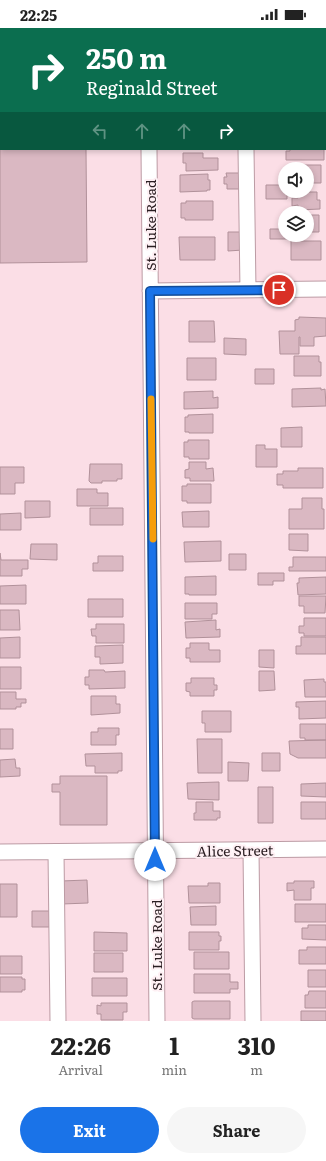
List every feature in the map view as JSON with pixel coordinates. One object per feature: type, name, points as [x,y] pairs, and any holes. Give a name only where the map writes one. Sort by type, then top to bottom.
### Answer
[{"type":"street","name":"St. Luke Road","points":[[149,150],[157,1021]]},
{"type":"street","points":[[246,150],[248,290]]},
{"type":"street","points":[[150,291],[326,289]]},
{"type":"street","name":"Alice Street","points":[[0,852],[326,849]]},
{"type":"street","points":[[251,850],[253,1021]]},
{"type":"street","points":[[56,852],[58,1021]]},
{"type":"building","points":[[0,150],[86,150],[87,262],[0,263]]},
{"type":"building","points":[[324,150],[324,160],[286,160],[286,151]]},
{"type":"building","points":[[183,153],[203,153],[203,158],[218,158],[218,170],[186,171],[186,163],[183,163]]},
{"type":"building","points":[[314,165],[321,165],[321,183],[314,183]]},
{"type":"building","points":[[226,173],[243,173],[243,189],[227,189],[227,184],[224,184],[224,177],[227,177]]},
{"type":"building","points":[[208,174],[208,180],[210,180],[210,190],[180,192],[180,175]]},
{"type":"building","points":[[266,185],[278,185],[278,198],[287,198],[287,199],[266,199]]},
{"type":"building","points":[[314,192],[317,192],[317,200],[320,200],[320,209],[314,209],[314,206],[292,206],[292,198],[314,198]]},
{"type":"building","points":[[186,201],[213,201],[213,220],[185,220],[185,218],[181,218],[181,203],[186,203]]},
{"type":"building","points":[[314,215],[319,215],[319,232],[314,232]]},
{"type":"building","points":[[270,229],[278,229],[278,239],[270,239]]},
{"type":"building","points":[[228,232],[243,232],[243,250],[228,251]]},
{"type":"building","points":[[179,237],[215,237],[215,260],[180,260]]},
{"type":"building","points":[[321,241],[321,260],[291,260],[291,242]]},
{"type":"building","points":[[299,317],[326,318],[326,336],[314,337],[314,346],[300,346],[299,337],[299,354],[280,354],[279,331],[295,331],[295,320],[299,319]]},
{"type":"building","points":[[189,321],[214,321],[215,342],[189,342]]},
{"type":"building","points":[[224,338],[246,339],[246,355],[224,354]]},
{"type":"building","points":[[294,356],[319,356],[319,362],[321,362],[321,376],[294,376]]},
{"type":"building","points":[[187,358],[216,358],[216,380],[187,380]]},
{"type":"building","points":[[255,369],[274,369],[274,384],[255,384]]},
{"type":"building","points":[[321,388],[321,390],[325,389],[326,406],[292,407],[292,389]]},
{"type":"building","points":[[213,391],[213,398],[218,397],[218,408],[184,409],[184,392]]},
{"type":"building","points":[[213,414],[213,433],[185,432],[185,417],[188,417],[188,415]]},
{"type":"building","points":[[302,427],[302,447],[281,447],[281,428]]},
{"type":"building","points":[[188,440],[209,440],[209,459],[189,459],[189,457],[184,457],[184,442],[188,442]]},
{"type":"building","points":[[256,445],[265,445],[265,449],[277,449],[277,467],[256,467]]},
{"type":"building","points":[[189,462],[206,462],[206,469],[213,468],[214,481],[190,481],[190,478],[185,478],[185,470],[189,469]]},
{"type":"building","points":[[90,464],[122,464],[122,479],[117,479],[117,481],[102,481],[102,483],[91,483],[89,481]]},
{"type":"building","points":[[0,467],[24,467],[24,483],[15,483],[15,494],[0,494]]},
{"type":"building","points":[[298,468],[323,468],[323,488],[283,488],[283,485],[277,485],[277,474],[283,474],[283,471],[298,471]]},
{"type":"building","points":[[187,484],[211,484],[211,503],[187,503],[187,501],[182,501],[182,486],[187,486]]},
{"type":"building","points":[[77,489],[97,489],[97,493],[108,493],[108,506],[77,506]]},
{"type":"building","points":[[302,498],[322,498],[322,509],[324,509],[324,529],[289,529],[289,509],[302,509]]},
{"type":"building","points":[[25,501],[50,501],[50,517],[25,518]]},
{"type":"building","points":[[90,508],[123,508],[123,525],[90,525]]},
{"type":"building","points":[[209,511],[209,527],[183,527],[182,512]]},
{"type":"building","points":[[21,513],[21,530],[0,530],[0,514]]},
{"type":"building","points":[[289,534],[308,534],[308,551],[289,550]]},
{"type":"building","points":[[221,541],[221,561],[185,562],[184,542]]},
{"type":"building","points":[[31,544],[57,544],[57,560],[30,559]]},
{"type":"building","points":[[0,553],[1,560],[28,560],[28,569],[22,569],[22,576],[0,576]]},
{"type":"building","points":[[229,554],[246,554],[246,570],[229,570]]},
{"type":"building","points":[[98,556],[123,556],[123,571],[93,571],[93,563],[98,563]]},
{"type":"building","points":[[293,557],[326,557],[326,571],[289,571],[289,567],[293,567]]},
{"type":"building","points":[[258,573],[284,573],[284,581],[273,581],[273,585],[258,585]]},
{"type":"building","points":[[216,576],[216,595],[185,594],[185,577]]},
{"type":"building","points":[[326,577],[326,594],[298,595],[297,583],[299,583],[299,578]]},
{"type":"building","points":[[26,585],[26,604],[0,604],[0,586]]},
{"type":"building","points":[[299,596],[326,596],[325,613],[304,613],[304,606],[299,606]]},
{"type":"building","points":[[88,599],[123,599],[123,617],[88,617]]},
{"type":"building","points":[[185,603],[217,603],[217,614],[212,614],[212,619],[185,619]]},
{"type":"building","points":[[0,610],[19,610],[20,630],[0,630]]},
{"type":"building","points":[[304,618],[326,618],[326,636],[304,636],[304,633],[299,633],[299,626],[304,626]]},
{"type":"building","points":[[216,620],[216,630],[220,629],[220,637],[186,638],[185,622]]},
{"type":"building","points":[[96,624],[124,624],[124,643],[96,643],[96,636],[92,636],[91,629],[96,629]]},
{"type":"building","points":[[20,637],[20,658],[0,658],[0,638]]},
{"type":"building","points":[[301,637],[326,637],[326,654],[296,654],[296,646],[301,646]]},
{"type":"building","points":[[190,643],[209,643],[209,650],[220,650],[220,662],[190,662],[190,658],[186,658],[186,648],[190,648]]},
{"type":"building","points":[[123,645],[123,663],[100,664],[100,657],[95,657],[95,646]]},
{"type":"building","points":[[259,650],[274,650],[274,668],[259,667]]},
{"type":"building","points":[[0,667],[21,667],[21,689],[0,689]]},
{"type":"building","points":[[89,670],[104,670],[105,672],[125,671],[125,688],[89,689],[89,685],[85,685],[85,677],[89,677]]},
{"type":"building","points":[[259,671],[274,671],[275,690],[259,691]]},
{"type":"building","points":[[191,678],[214,678],[214,685],[217,685],[217,690],[214,690],[214,696],[190,696],[190,692],[186,691],[186,683],[191,683]]},
{"type":"building","points":[[324,679],[324,682],[326,682],[326,697],[305,697],[304,680]]},
{"type":"building","points":[[0,692],[16,692],[16,699],[26,699],[26,703],[21,703],[21,707],[16,707],[16,709],[0,709]]},
{"type":"building","points":[[91,696],[116,696],[116,704],[120,704],[120,713],[91,715]]},
{"type":"building","points":[[326,701],[326,718],[299,719],[299,707],[296,707],[296,702]]},
{"type":"building","points":[[202,711],[231,711],[231,732],[205,732],[205,723],[202,723]]},
{"type":"building","points":[[300,724],[326,724],[326,740],[305,740],[305,738],[300,738]]},
{"type":"building","points":[[98,728],[119,728],[119,735],[116,735],[116,745],[91,745],[91,732],[98,732]]},
{"type":"building","points":[[0,729],[13,729],[13,749],[0,749]]},
{"type":"building","points":[[197,739],[222,739],[222,773],[198,773]]},
{"type":"building","points":[[326,740],[326,758],[298,758],[290,754],[289,741]]},
{"type":"building","points":[[122,753],[122,771],[118,771],[118,773],[95,773],[95,766],[86,766],[85,754]]},
{"type":"building","points":[[262,753],[280,753],[280,771],[262,771]]},
{"type":"building","points":[[15,759],[16,768],[20,768],[20,776],[0,777],[0,760]]},
{"type":"building","points":[[228,762],[249,763],[248,781],[228,781]]},
{"type":"building","points":[[60,776],[107,776],[107,825],[60,825],[60,792],[52,792],[52,784],[60,784]]},
{"type":"building","points":[[219,782],[219,800],[188,799],[187,783]]},
{"type":"building","points":[[326,783],[326,797],[301,796],[301,784]]},
{"type":"building","points":[[258,787],[273,787],[273,823],[258,823]]},
{"type":"building","points":[[196,802],[213,802],[213,811],[220,811],[220,818],[217,818],[217,820],[194,820],[194,813],[196,813]]},
{"type":"building","points":[[301,802],[326,802],[326,819],[301,819]]},
{"type":"building","points":[[87,880],[88,903],[62,904],[61,881]]},
{"type":"building","points":[[294,881],[314,881],[314,888],[311,888],[311,900],[294,900],[294,890],[287,891],[287,883],[294,883]]},
{"type":"building","points":[[208,883],[220,883],[220,903],[189,903],[188,886],[208,886]]},
{"type":"building","points":[[0,884],[17,884],[17,917],[0,917]]},
{"type":"building","points":[[295,904],[326,904],[326,922],[295,922]]},
{"type":"building","points":[[216,906],[216,925],[191,925],[190,907]]},
{"type":"building","points":[[32,911],[51,911],[51,927],[32,927]]},
{"type":"building","points":[[308,925],[326,925],[326,940],[302,939],[302,928],[308,928]]},
{"type":"building","points":[[94,932],[127,933],[127,951],[94,951]]},
{"type":"building","points":[[189,932],[219,932],[221,941],[219,941],[219,950],[189,950]]},
{"type":"building","points":[[307,947],[326,947],[326,964],[299,964],[299,950],[307,950]]},
{"type":"building","points":[[194,952],[229,952],[229,969],[194,969]]},
{"type":"building","points":[[94,953],[123,953],[123,972],[94,972]]},
{"type":"building","points":[[0,956],[22,956],[22,974],[0,974]]},
{"type":"building","points":[[308,970],[326,970],[326,987],[308,987]]},
{"type":"building","points":[[194,974],[230,974],[230,982],[238,982],[238,989],[230,989],[230,993],[194,993]]},
{"type":"building","points":[[0,977],[22,977],[22,979],[25,979],[25,990],[22,990],[22,992],[0,992]]},
{"type":"building","points":[[92,978],[127,978],[127,996],[92,996]]},
{"type":"building","points":[[309,991],[326,991],[326,1008],[305,1008],[305,995],[308,995]]},
{"type":"building","points":[[230,1001],[230,1019],[192,1018],[192,1002]]},
{"type":"building","points":[[101,1003],[127,1003],[127,1012],[123,1012],[123,1020],[101,1020],[101,1014],[97,1014],[97,1005],[101,1006]]},
{"type":"building","points":[[301,1011],[326,1011],[326,1021],[301,1021]]},
{"type":"slow traffic","points":[[151,399],[153,539]]},
{"type":"route","points":[[155,860],[150,291],[279,290]]}]
